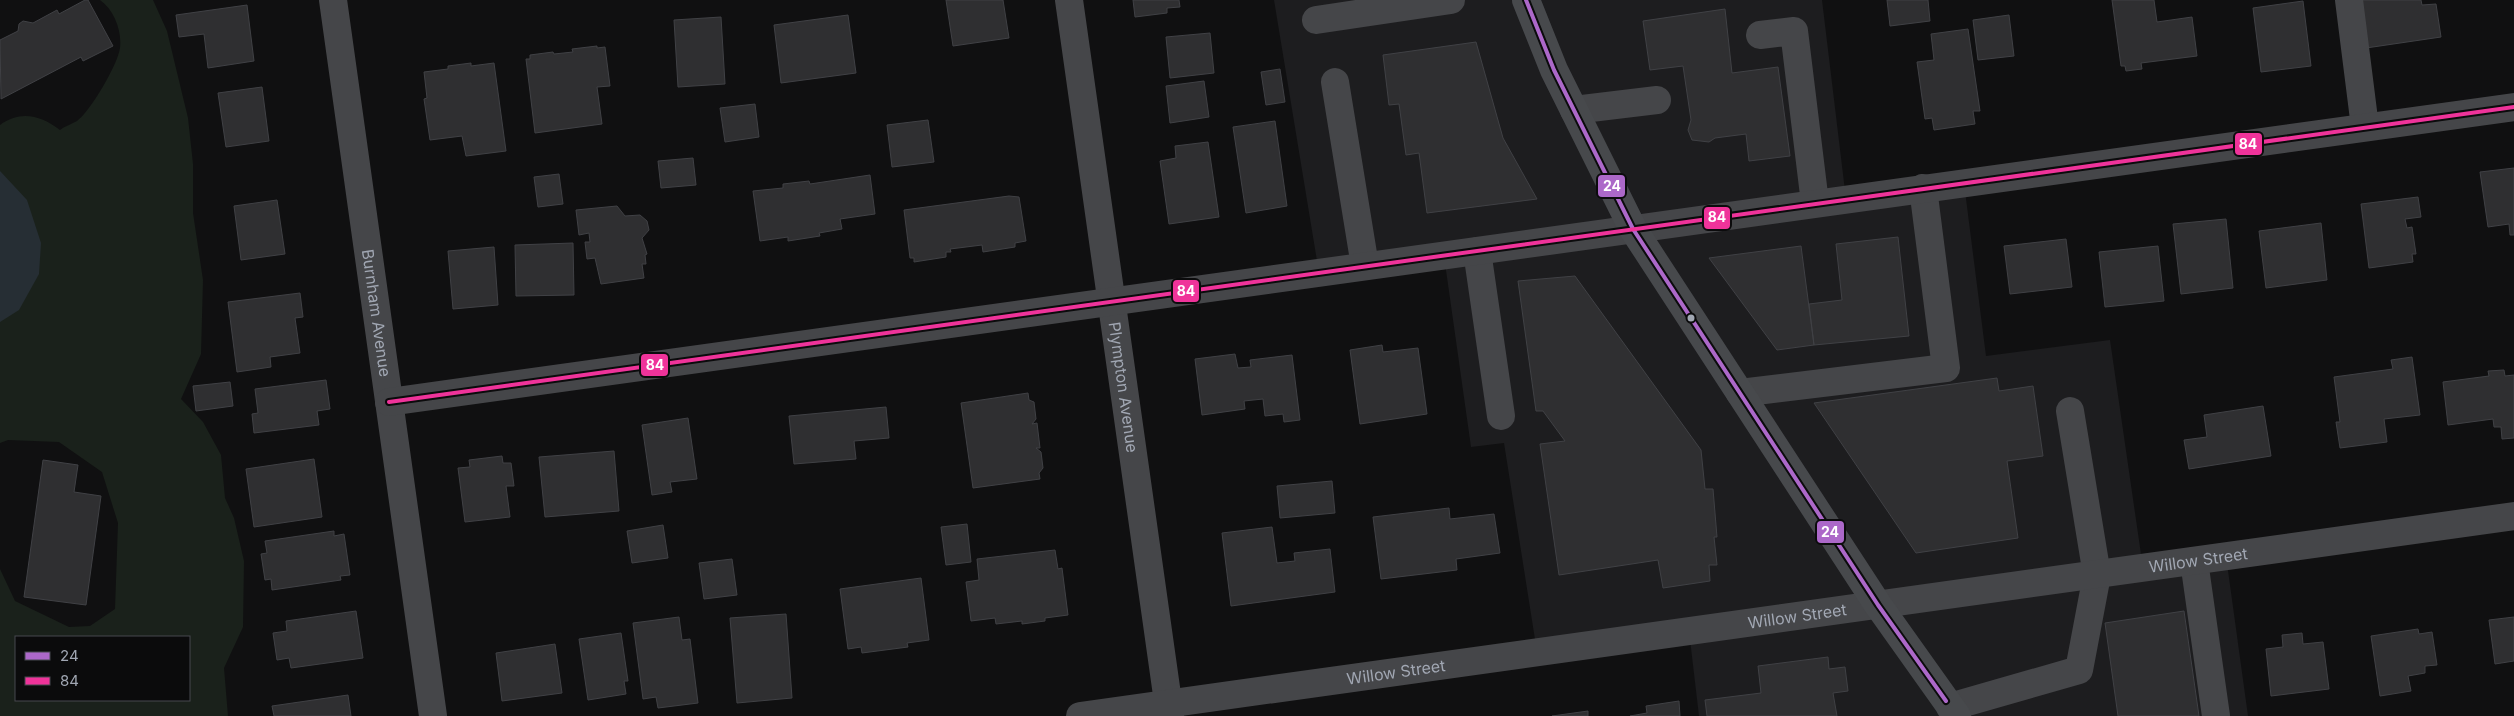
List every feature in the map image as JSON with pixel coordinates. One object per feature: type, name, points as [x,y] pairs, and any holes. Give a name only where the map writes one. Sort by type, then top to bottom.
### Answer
[{"type":"main road","points":[[1526,0],[1574,110],[1633,229],[1878,605],[1954,712]]},
{"type":"street","name":"Burnham Avenue","points":[[333,0],[433,716]]},
{"type":"street","name":"Plympton Avenue","points":[[1069,0],[1169,710]]},
{"type":"street","points":[[1316,20],[1451,0]]},
{"type":"street","points":[[2349,0],[2365,127]]},
{"type":"street","points":[[1760,35],[1794,31],[1815,203]]},
{"type":"street","points":[[1335,82],[1365,266]]},
{"type":"street","points":[[1574,110],[1657,100]]},
{"type":"street","points":[[389,402],[2514,107]]},
{"type":"street","points":[[1740,393],[1946,368],[1922,188]]},
{"type":"street","points":[[1477,251],[1501,416]]},
{"type":"street","points":[[1954,712],[2079,670],[2097,575],[2070,410]]},
{"type":"street","name":"Willow Street","points":[[1080,716],[1169,710],[1878,605],[2514,516]]},
{"type":"street","points":[[2194,561],[2216,716]]},
{"type":"shaded area","points":[[100,0],[153,0],[167,31],[188,118],[193,164],[193,213],[203,280],[201,354],[181,399],[203,422],[221,455],[225,498],[234,518],[244,561],[243,627],[224,668],[228,716],[0,716],[0,569],[15,601],[69,627],[90,626],[115,609],[118,523],[102,472],[59,442],[8,440],[0,443],[0,125],[15,117],[30,116],[45,121],[60,130],[77,121],[82,116],[96,98],[109,76],[120,48],[120,34],[116,21],[109,9]]},
{"type":"shaded area","points":[[1274,0],[1822,0],[1846,199],[1964,183],[1986,356],[2110,340],[2143,568],[2226,556],[2248,716],[1699,716],[1689,631],[1537,652],[1504,443],[1471,447],[1444,256],[1319,273]]},
{"type":"shaded area","points":[[0,171],[27,200],[41,243],[39,274],[19,310],[0,322]]},
{"type":"building","points":[[88,0],[113,46],[83,61],[81,57],[1,99],[0,40],[18,31],[19,24],[23,21],[33,23],[57,10],[59,14]]},
{"type":"building","points":[[946,0],[1003,0],[1009,38],[953,46]]},
{"type":"building","points":[[1133,0],[1179,0],[1180,7],[1167,8],[1167,13],[1135,17]]},
{"type":"building","points":[[1887,0],[1928,0],[1930,21],[1890,26]]},
{"type":"building","points":[[2112,0],[2154,0],[2157,22],[2192,17],[2197,56],[2141,63],[2142,69],[2126,71],[2125,66],[2121,66]]},
{"type":"building","points":[[2358,0],[2421,0],[2422,5],[2436,4],[2441,37],[2366,48]]},
{"type":"building","points":[[2303,1],[2311,66],[2261,72],[2253,8]]},
{"type":"building","points":[[247,5],[254,61],[208,68],[204,34],[179,37],[176,15]]},
{"type":"building","points":[[1725,9],[1732,73],[1778,67],[1790,156],[1749,161],[1746,134],[1715,138],[1709,142],[1692,140],[1688,130],[1691,120],[1683,66],[1650,70],[1643,21]]},
{"type":"building","points":[[848,15],[856,73],[781,83],[774,25]]},
{"type":"building","points":[[2009,15],[2014,56],[1978,60],[1973,20]]},
{"type":"building","points":[[721,17],[725,84],[678,87],[674,20]]},
{"type":"building","points":[[1968,29],[1980,111],[1973,111],[1975,124],[1934,130],[1932,118],[1925,119],[1917,62],[1934,60],[1931,34]]},
{"type":"building","points":[[1210,33],[1214,73],[1170,78],[1166,37]]},
{"type":"building","points":[[1476,42],[1503,138],[1537,199],[1427,213],[1419,153],[1406,155],[1399,104],[1389,105],[1383,55]]},
{"type":"building","points":[[597,46],[597,48],[605,47],[610,86],[597,87],[602,124],[535,133],[526,59],[530,59],[530,55],[573,52],[572,49]]},
{"type":"building","points":[[471,63],[471,66],[494,63],[506,151],[466,156],[462,136],[430,140],[424,99],[427,98],[424,72],[448,69],[448,66]]},
{"type":"building","points":[[1280,69],[1285,102],[1266,105],[1261,72]]},
{"type":"building","points":[[1204,81],[1209,117],[1170,123],[1166,86]]},
{"type":"building","points":[[262,87],[269,141],[226,147],[218,93]]},
{"type":"building","points":[[755,104],[759,137],[725,142],[720,108]]},
{"type":"building","points":[[928,120],[934,162],[892,167],[887,125]]},
{"type":"building","points":[[1275,121],[1287,206],[1246,213],[1233,127]]},
{"type":"building","points":[[1208,142],[1219,217],[1169,224],[1160,161],[1176,158],[1175,146]]},
{"type":"building","points":[[693,158],[696,185],[661,188],[658,161]]},
{"type":"building","points":[[2514,168],[2514,235],[2510,235],[2509,224],[2488,227],[2480,172]]},
{"type":"building","points":[[559,174],[563,204],[538,207],[534,177]]},
{"type":"building","points":[[870,175],[875,214],[840,219],[842,229],[819,233],[820,236],[788,241],[788,237],[760,241],[753,191],[783,188],[783,184],[809,181],[810,184]]},
{"type":"building","points":[[1009,196],[1019,197],[1026,241],[1015,243],[1015,247],[983,252],[982,245],[950,249],[951,252],[946,252],[946,257],[914,262],[914,258],[910,258],[904,210]]},
{"type":"building","points":[[2418,197],[2421,217],[2405,219],[2407,228],[2412,227],[2416,254],[2412,254],[2413,262],[2369,268],[2361,204]]},
{"type":"building","points":[[277,200],[285,254],[241,260],[234,206]]},
{"type":"building","points":[[617,206],[625,216],[640,215],[647,221],[649,230],[642,238],[647,254],[645,255],[646,264],[642,264],[644,278],[601,284],[595,258],[587,259],[585,242],[590,242],[589,233],[579,235],[576,210]]},
{"type":"building","points":[[2226,219],[2233,288],[2181,294],[2173,224]]},
{"type":"building","points":[[2321,223],[2327,280],[2266,288],[2259,231]]},
{"type":"building","points":[[1898,237],[1909,336],[1814,345],[1809,304],[1842,300],[1836,244]]},
{"type":"building","points":[[2066,239],[2072,287],[2010,294],[2004,246]]},
{"type":"building","points":[[573,243],[574,295],[516,296],[515,245]]},
{"type":"building","points":[[1801,246],[1814,345],[1777,350],[1709,258]]},
{"type":"building","points":[[2158,246],[2164,301],[2105,307],[2099,252]]},
{"type":"building","points":[[494,247],[498,305],[453,309],[448,251]]},
{"type":"building","points":[[1575,276],[1701,450],[1705,489],[1713,489],[1717,537],[1714,537],[1717,565],[1709,565],[1710,581],[1663,588],[1658,560],[1559,575],[1540,444],[1565,441],[1543,411],[1536,411],[1518,281]]},
{"type":"building","points":[[300,293],[303,317],[295,318],[300,353],[270,357],[271,367],[237,372],[228,302]]},
{"type":"building","points":[[1382,345],[1383,352],[1418,348],[1427,414],[1360,424],[1350,350]]},
{"type":"building","points":[[1235,354],[1238,368],[1251,367],[1250,360],[1292,355],[1300,420],[1284,422],[1283,414],[1265,416],[1263,399],[1244,401],[1245,409],[1202,415],[1195,359]]},
{"type":"building","points":[[2412,357],[2420,415],[2384,419],[2387,442],[2340,448],[2336,422],[2340,422],[2334,377],[2393,369],[2391,360]]},
{"type":"building","points":[[2504,370],[2505,376],[2514,375],[2514,438],[2502,439],[2501,427],[2494,427],[2493,419],[2448,425],[2443,382],[2489,376],[2488,371]]},
{"type":"building","points":[[1997,378],[1999,391],[2033,386],[2043,456],[2007,461],[2018,538],[1916,553],[1814,403]]},
{"type":"building","points":[[326,380],[330,409],[317,411],[319,425],[254,433],[252,414],[258,413],[255,389]]},
{"type":"building","points":[[230,382],[233,406],[196,411],[193,386]]},
{"type":"building","points":[[1028,393],[1029,400],[1034,402],[1036,419],[1032,424],[1037,423],[1040,448],[1036,448],[1041,452],[1043,468],[1039,473],[1040,479],[973,488],[961,403]]},
{"type":"building","points":[[2263,406],[2271,456],[2189,469],[2184,440],[2207,437],[2204,415]]},
{"type":"building","points":[[886,407],[889,438],[854,441],[856,459],[794,464],[789,416]]},
{"type":"building","points":[[688,418],[697,479],[670,482],[672,492],[652,495],[642,425]]},
{"type":"building","points":[[614,451],[619,511],[545,517],[539,457]]},
{"type":"building","points":[[502,456],[503,463],[511,463],[514,486],[506,486],[510,517],[465,522],[458,468],[470,467],[469,460]]},
{"type":"building","points":[[314,459],[322,517],[254,527],[246,469]]},
{"type":"building","points":[[43,460],[78,465],[74,492],[101,496],[86,605],[24,597]]},
{"type":"building","points":[[1332,481],[1335,513],[1280,518],[1277,486]]},
{"type":"building","points":[[1449,508],[1450,519],[1494,514],[1500,553],[1456,559],[1457,570],[1381,579],[1373,517]]},
{"type":"building","points":[[967,524],[971,562],[946,565],[941,527]]},
{"type":"building","points":[[663,525],[668,558],[632,563],[627,531]]},
{"type":"building","points":[[1272,527],[1277,563],[1295,561],[1294,553],[1330,549],[1335,592],[1231,606],[1222,533]]},
{"type":"building","points":[[334,531],[334,536],[344,534],[350,575],[340,576],[341,580],[272,590],[271,579],[265,580],[261,554],[267,553],[265,541]]},
{"type":"building","points":[[1055,550],[1058,569],[1062,568],[1068,615],[1022,624],[1022,621],[996,624],[995,618],[971,621],[966,582],[979,580],[977,559]]},
{"type":"building","points":[[732,559],[737,595],[704,599],[699,563]]},
{"type":"building","points":[[921,578],[929,640],[907,643],[908,647],[862,653],[861,647],[848,649],[840,589]]},
{"type":"building","points":[[356,611],[363,658],[291,668],[289,658],[277,660],[273,633],[287,631],[286,621]]},
{"type":"building","points":[[2184,611],[2199,716],[2118,716],[2105,623]]},
{"type":"building","points":[[786,614],[792,698],[737,703],[730,618]]},
{"type":"building","points":[[679,617],[682,640],[690,639],[698,703],[658,708],[656,697],[643,699],[633,623]]},
{"type":"building","points":[[2514,617],[2514,661],[2495,664],[2489,620]]},
{"type":"building","points":[[2418,629],[2419,634],[2432,632],[2437,665],[2425,666],[2425,673],[2408,676],[2411,691],[2380,696],[2371,636]]},
{"type":"building","points":[[621,633],[628,681],[624,681],[626,694],[588,700],[579,639]]},
{"type":"building","points":[[2302,633],[2303,644],[2323,642],[2329,689],[2271,696],[2266,649],[2283,647],[2282,635]]},
{"type":"building","points":[[555,644],[562,693],[502,701],[496,653]]},
{"type":"building","points":[[1828,657],[1829,669],[1845,667],[1848,691],[1833,693],[1837,716],[1707,716],[1705,700],[1761,693],[1758,666]]},
{"type":"building","points":[[348,695],[351,716],[274,716],[272,706]]},
{"type":"building","points":[[1679,701],[1680,716],[1630,716],[1647,713],[1646,706]]},
{"type":"building","points":[[1588,711],[1588,716],[1552,716]]},
{"type":"transit line","name":"24","points":[[1526,0],[1554,70],[1633,229],[1878,605],[1946,701]]},
{"type":"transit line","name":"84","points":[[389,402],[2514,107]]}]
